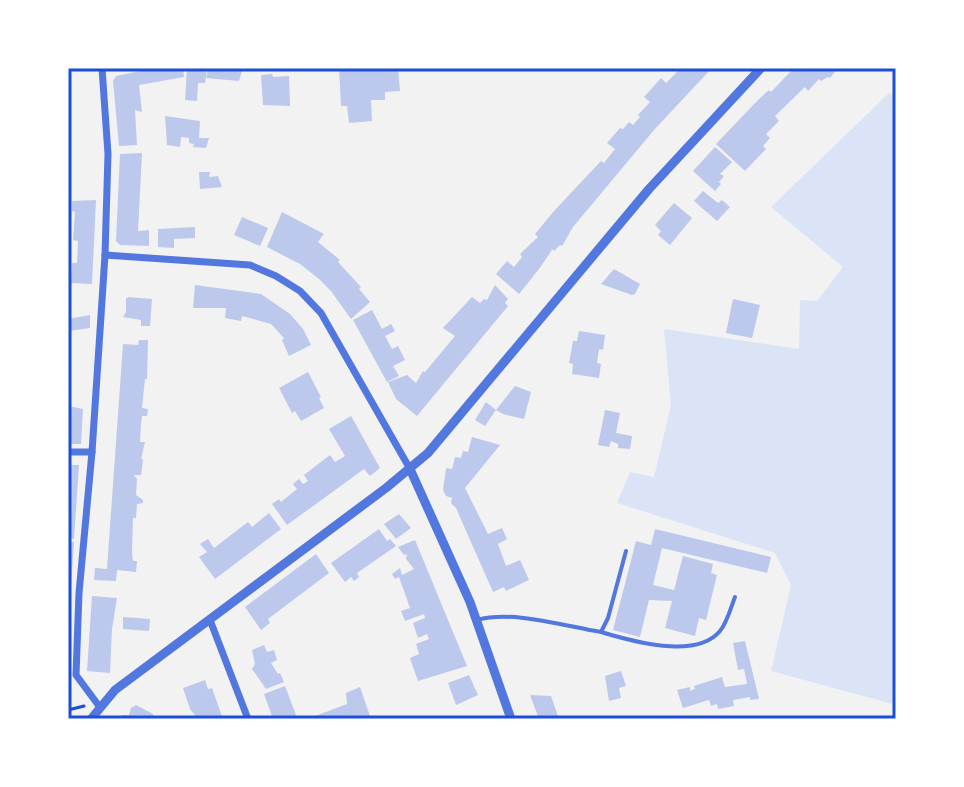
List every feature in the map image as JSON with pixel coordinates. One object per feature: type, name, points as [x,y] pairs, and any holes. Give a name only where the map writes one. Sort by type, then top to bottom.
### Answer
[{"type":"street","points":[[91,719],[96,704],[428,453],[649,189],[761,68]]},
{"type":"street","points":[[96,704],[76,675],[79,593],[105,255],[108,149],[104,69]]},
{"type":"street","points":[[105,255],[250,265],[300,291],[321,313],[410,469],[477,620],[511,719]]},
{"type":"street","points":[[68,452],[92,452]]},
{"type":"street","points":[[210,620],[248,719]]},
{"type":"lane","points":[[601,632],[608,618],[626,551]]},
{"type":"lane","points":[[477,620],[510,617],[601,632],[639,644],[674,646],[707,642],[721,631],[735,597]]},
{"type":"path","points":[[68,710],[96,704]]},
{"type":"shaded area","points":[[889,93],[896,96],[896,705],[771,671],[791,585],[775,553],[617,503],[630,472],[654,477],[671,405],[664,329],[799,349],[800,300],[817,301],[843,267],[771,207]]},
{"type":"building","points":[[155,68],[183,68],[184,77],[139,85],[142,112],[135,110],[137,145],[119,146],[113,81],[116,76]]},
{"type":"building","points":[[187,68],[207,68],[205,83],[198,83],[197,101],[185,100]]},
{"type":"building","points":[[208,68],[243,68],[239,81],[206,78]]},
{"type":"building","points":[[339,68],[398,68],[400,91],[385,92],[385,100],[371,100],[372,121],[349,123],[347,106],[341,106]]},
{"type":"building","points":[[681,68],[712,68],[654,130],[573,227],[562,246],[554,251],[551,248],[519,294],[496,274],[507,261],[514,267],[522,257],[520,254],[538,237],[535,234],[554,211],[615,149],[607,143],[620,128],[623,129],[629,122],[633,125],[640,117],[638,115],[650,102],[644,97],[661,78],[666,83]]},
{"type":"building","points":[[794,68],[838,68],[830,78],[819,79],[808,91],[805,87],[775,116],[779,121],[766,134],[770,138],[763,146],[766,149],[745,171],[716,144]]},
{"type":"building","points":[[272,74],[273,77],[289,76],[290,106],[263,105],[261,75]]},
{"type":"building","points":[[165,116],[200,121],[199,138],[209,138],[206,148],[193,147],[189,138],[181,137],[180,147],[167,145]]},
{"type":"building","points":[[715,147],[732,162],[720,174],[724,176],[715,191],[693,171]]},
{"type":"building","points":[[142,153],[138,231],[149,230],[149,246],[120,245],[116,241],[120,154]]},
{"type":"building","points":[[199,172],[210,172],[209,177],[218,176],[222,187],[200,189]]},
{"type":"building","points":[[703,191],[718,203],[722,200],[730,207],[717,221],[694,201]]},
{"type":"building","points":[[96,200],[92,284],[71,283],[72,263],[77,263],[78,241],[73,240],[75,212],[72,211],[72,201]]},
{"type":"building","points":[[674,203],[692,218],[670,245],[658,235],[661,231],[655,225]]},
{"type":"building","points":[[282,212],[324,234],[318,242],[340,260],[338,262],[361,287],[359,289],[370,302],[351,319],[319,279],[300,264],[267,247]]},
{"type":"building","points":[[242,217],[268,228],[260,246],[234,235]]},
{"type":"building","points":[[195,227],[195,238],[174,239],[174,248],[158,247],[158,229]]},
{"type":"building","points":[[614,269],[640,284],[635,294],[601,284]]},
{"type":"building","points":[[195,285],[261,294],[290,314],[311,345],[289,356],[282,340],[284,338],[271,324],[242,316],[241,321],[225,318],[226,308],[193,308]]},
{"type":"building","points":[[495,285],[508,299],[505,303],[508,306],[417,416],[396,399],[388,382],[407,375],[416,383],[455,336],[443,328],[472,297],[480,303],[487,300]]},
{"type":"building","points":[[128,297],[152,299],[150,326],[141,326],[141,320],[123,317]]},
{"type":"building","points":[[733,299],[760,305],[752,338],[726,333]]},
{"type":"building","points":[[372,310],[382,329],[391,324],[395,331],[385,336],[392,349],[398,346],[405,360],[393,366],[399,376],[387,382],[353,320]]},
{"type":"building","points":[[90,315],[90,328],[68,331],[68,319]]},
{"type":"building","points":[[579,331],[605,335],[597,363],[601,364],[599,378],[572,374],[573,364],[569,363],[573,341],[577,341]]},
{"type":"building","points":[[139,340],[148,340],[147,379],[142,408],[148,409],[147,416],[142,416],[141,424],[140,442],[145,442],[141,475],[134,475],[137,479],[136,495],[143,500],[143,503],[137,504],[136,518],[133,518],[132,552],[133,561],[137,561],[136,572],[117,570],[116,581],[94,580],[95,568],[107,569],[123,344],[138,345]]},
{"type":"building","points":[[308,372],[324,408],[301,421],[295,411],[292,413],[279,388]]},
{"type":"building","points":[[515,386],[531,392],[524,419],[496,410]]},
{"type":"building","points":[[486,402],[496,410],[485,426],[475,420]]},
{"type":"building","points":[[68,406],[83,409],[81,444],[68,444]]},
{"type":"building","points":[[605,410],[620,413],[616,433],[632,436],[630,449],[618,448],[618,444],[611,441],[609,447],[598,445]]},
{"type":"building","points":[[351,416],[380,468],[370,476],[364,469],[287,525],[272,504],[279,499],[281,502],[297,489],[293,484],[299,479],[303,484],[308,481],[304,475],[330,455],[335,462],[345,456],[329,429]]},
{"type":"building","points":[[472,437],[500,445],[465,488],[488,534],[502,528],[507,539],[498,544],[506,566],[520,560],[529,580],[506,591],[504,587],[493,592],[451,503],[452,498],[446,496],[443,490],[446,468],[452,469],[455,457],[461,458],[463,451],[468,452]]},
{"type":"building","points":[[68,465],[79,465],[74,539],[68,538]]},
{"type":"building","points":[[269,513],[281,529],[215,579],[199,557],[207,552],[200,544],[208,539],[214,548],[248,522],[252,527]]},
{"type":"building","points":[[399,514],[411,528],[396,539],[384,524]]},
{"type":"building","points":[[379,529],[387,541],[390,539],[396,546],[357,573],[359,577],[354,581],[351,577],[345,582],[331,563]]},
{"type":"building","points":[[655,529],[771,557],[767,573],[662,548],[653,585],[674,590],[683,556],[713,564],[711,573],[717,575],[706,620],[699,618],[695,636],[665,628],[672,601],[649,600],[640,637],[613,630],[636,541],[651,545]]},
{"type":"building","points":[[415,540],[467,666],[418,681],[410,658],[419,654],[416,644],[429,639],[427,634],[418,638],[413,623],[425,618],[424,614],[405,621],[401,611],[410,608],[399,577],[395,579],[392,574],[400,568],[402,575],[414,569],[406,559],[407,554],[404,555],[398,547]]},
{"type":"building","points":[[68,542],[74,542],[70,600],[68,599]]},
{"type":"building","points":[[316,554],[329,573],[268,619],[270,623],[261,630],[245,607]]},
{"type":"building","points":[[92,596],[117,598],[110,673],[87,671]]},
{"type":"building","points":[[123,617],[150,619],[149,631],[123,629]]},
{"type":"building","points":[[745,641],[759,699],[733,700],[734,706],[718,709],[717,704],[711,706],[709,700],[683,708],[677,690],[690,687],[690,691],[695,689],[694,686],[722,677],[725,687],[747,684],[744,669],[738,670],[733,643]]},
{"type":"building","points":[[264,645],[267,652],[274,650],[277,660],[271,663],[284,682],[266,689],[252,669],[255,664],[252,650]]},
{"type":"building","points":[[621,671],[626,686],[619,688],[621,698],[609,701],[605,676]]},
{"type":"building","points":[[469,675],[478,695],[456,705],[448,683]]},
{"type":"building","points":[[205,680],[208,689],[212,688],[223,719],[198,719],[190,709],[183,688]]},
{"type":"building","points":[[285,686],[296,715],[273,719],[264,694]]},
{"type":"building","points":[[360,687],[371,719],[307,719],[347,704],[346,693]]},
{"type":"building","points":[[530,695],[551,696],[559,719],[539,719]]},
{"type":"building","points":[[136,705],[153,714],[152,719],[120,719],[122,715],[129,715]]}]
